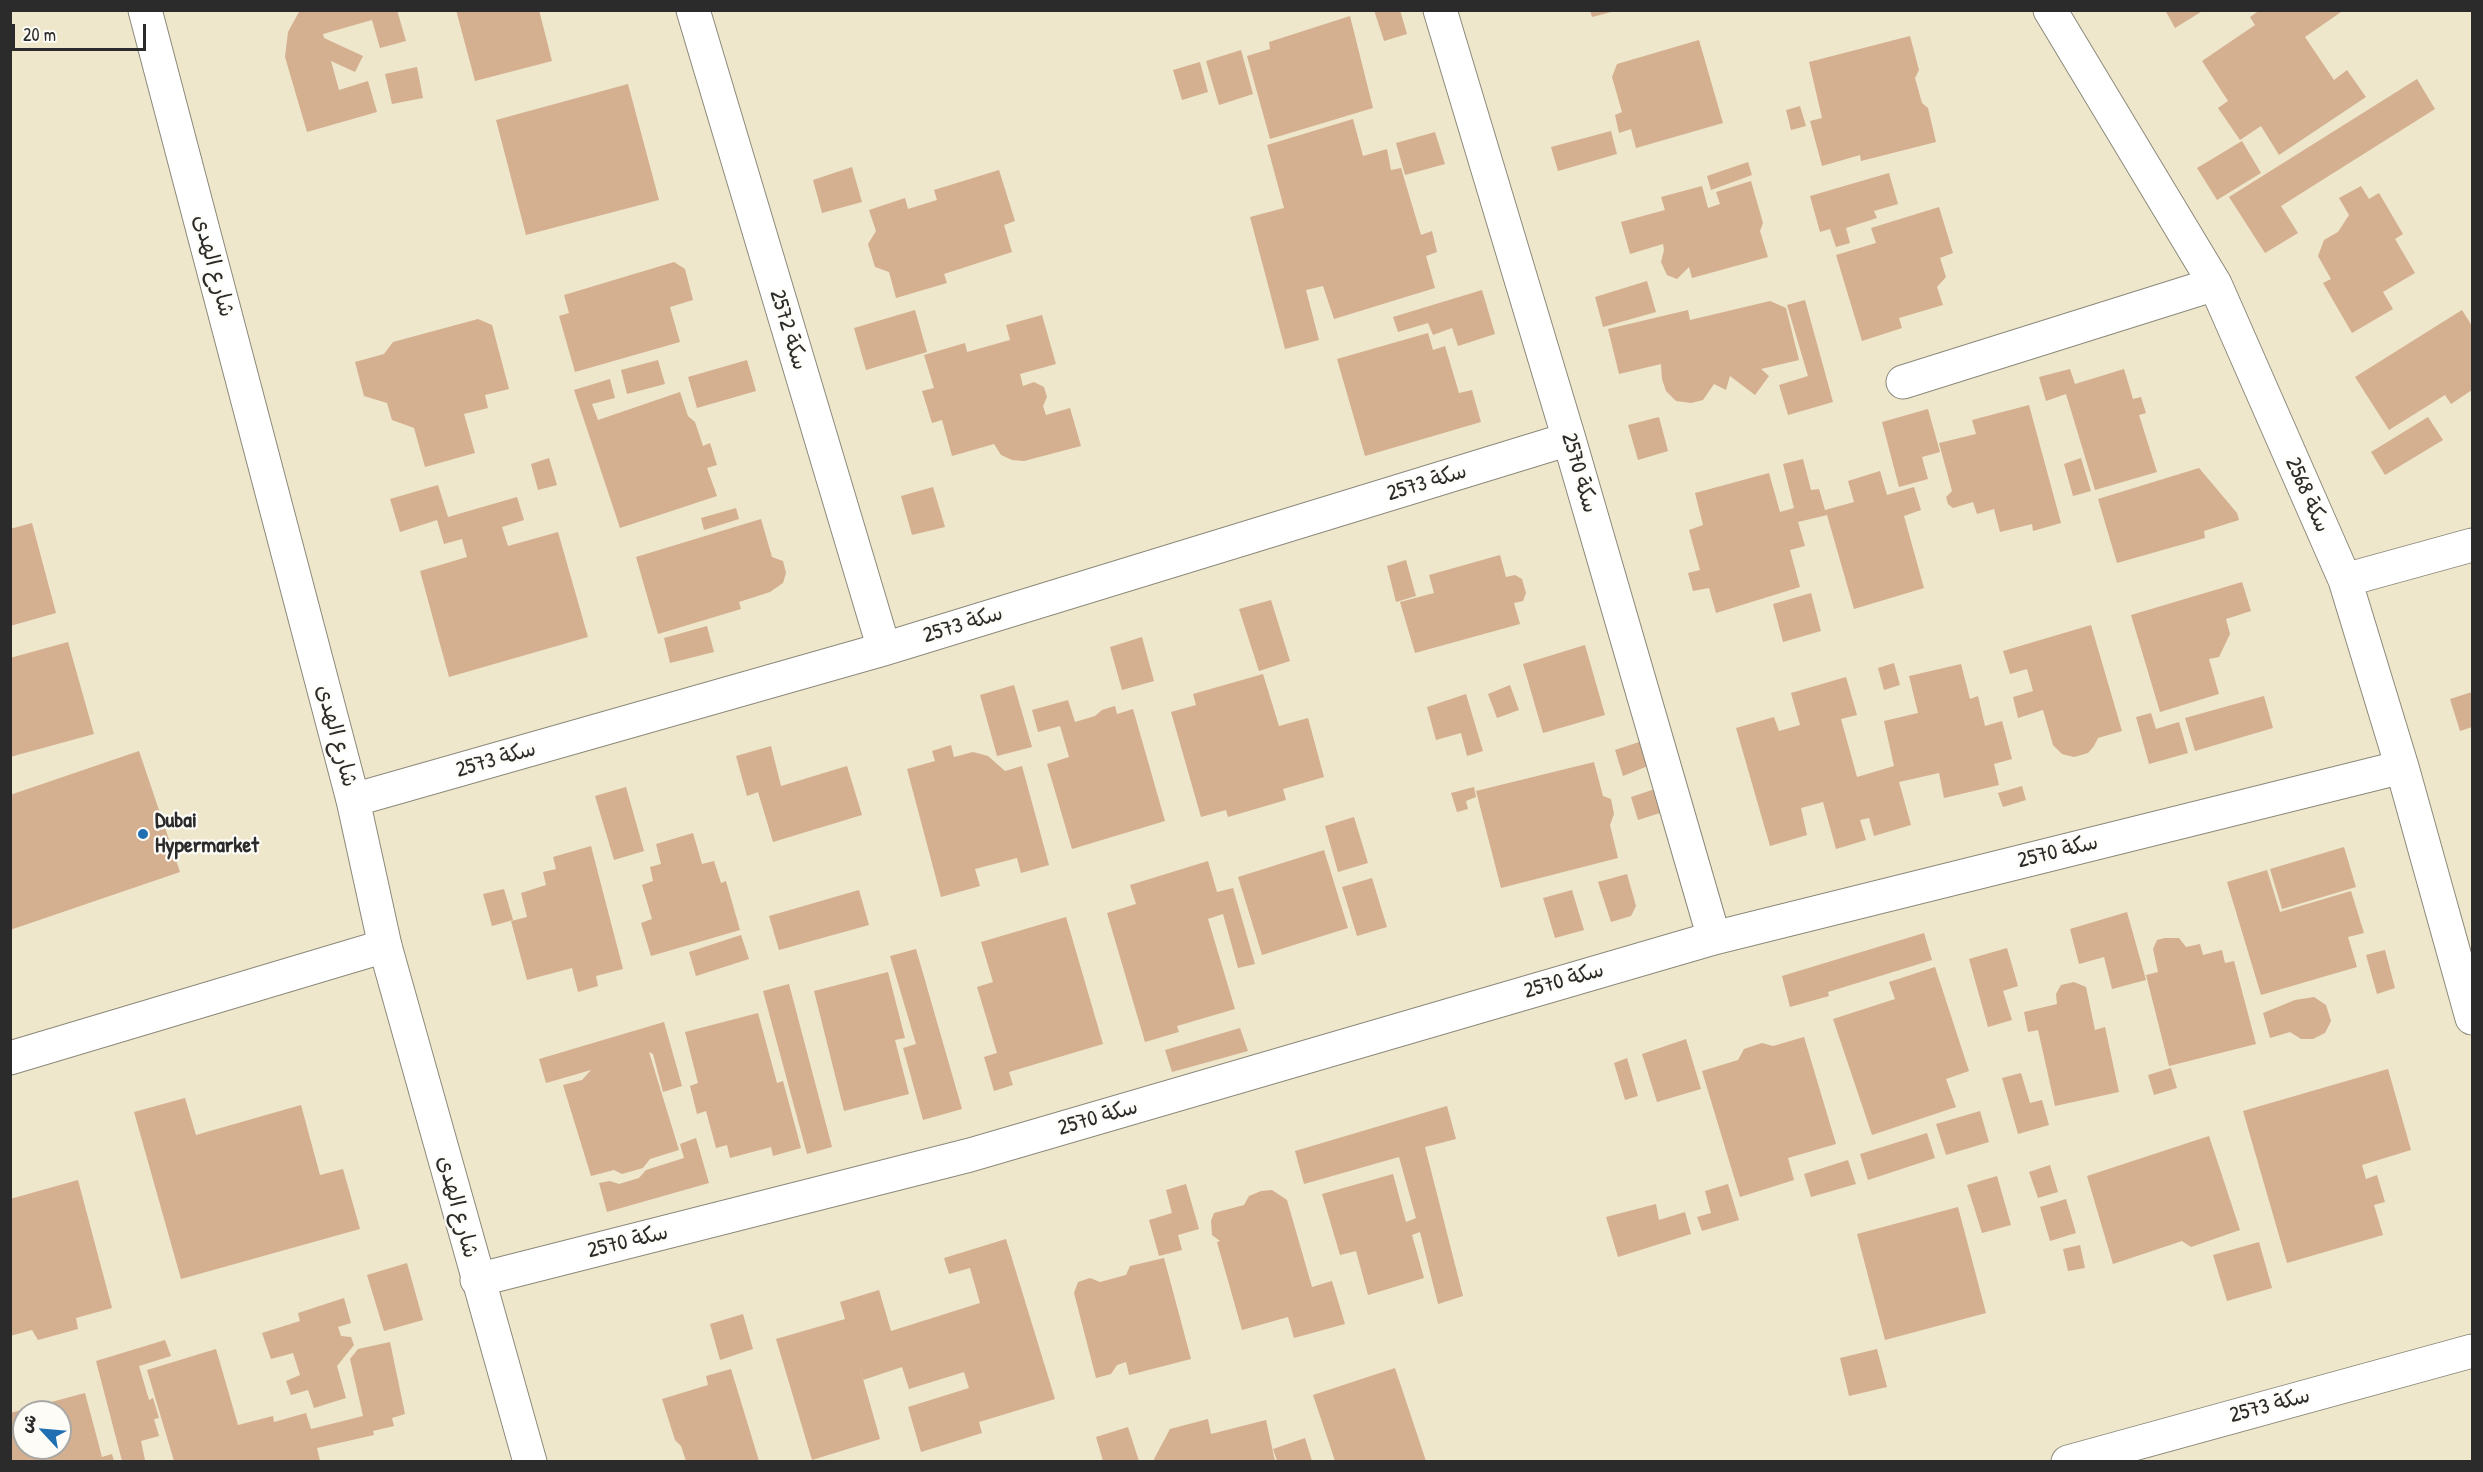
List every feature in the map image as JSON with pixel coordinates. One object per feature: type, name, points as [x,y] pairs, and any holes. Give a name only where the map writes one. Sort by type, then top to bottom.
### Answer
[{"type":"street","name":"شارع الهدى","points":[[145,10],[353,800],[386,946],[477,1280],[530,1461]]},
{"type":"street","name":"سكة 2572","points":[[693,10],[884,649]]},
{"type":"street","name":"سكة 2570","points":[[1440,10],[1569,439],[1714,938]]},
{"type":"street","name":"سكة 2568","points":[[2050,10],[2215,284],[2345,580],[2402,767],[2472,1018]]},
{"type":"street","points":[[1904,382],[2215,284]]},
{"type":"street","name":"سكة 2573","points":[[353,800],[884,649],[1569,439]]},
{"type":"street","points":[[2345,580],[2472,544]]},
{"type":"street","name":"سكة 2570","points":[[477,1280],[970,1155],[1714,938],[2402,767]]},
{"type":"street","points":[[10,1058],[386,946]]},
{"type":"street","name":"سكة 2573","points":[[2068,1461],[2472,1351]]},
{"type":"building","points":[[300,10],[397,10],[406,41],[380,48],[372,20],[323,34],[324,38],[363,56],[355,72],[331,61],[339,90],[368,81],[377,112],[307,132],[285,57],[288,32]]},
{"type":"building","points":[[456,10],[539,10],[552,61],[475,81]]},
{"type":"building","points":[[1374,10],[1400,10],[1407,34],[1384,41]]},
{"type":"building","points":[[1590,10],[1615,10],[1615,11],[1592,17]]},
{"type":"building","points":[[2165,10],[2204,10],[2175,28]]},
{"type":"building","points":[[2260,10],[2340,10],[2341,12],[2305,37],[2334,80],[2347,70],[2366,97],[2279,155],[2261,126],[2240,140],[2218,108],[2228,101],[2202,61],[2255,25],[2250,17]]},
{"type":"building","points":[[1350,16],[1373,108],[1270,139],[1247,56],[1270,49],[1269,42]]},
{"type":"building","points":[[1910,36],[1919,70],[1915,78],[1922,103],[1928,108],[1936,142],[1861,161],[1860,155],[1822,166],[1810,121],[1822,118],[1809,62]]},
{"type":"building","points":[[1699,40],[1723,123],[1636,148],[1631,129],[1619,133],[1615,115],[1622,112],[1612,77],[1617,64]]},
{"type":"building","points":[[1241,50],[1253,94],[1219,105],[1206,61]]},
{"type":"building","points":[[1200,62],[1208,92],[1182,100],[1173,70]]},
{"type":"building","points":[[417,67],[423,98],[392,104],[385,74]]},
{"type":"building","points":[[2417,79],[2435,109],[2281,206],[2298,233],[2265,253],[2229,197]]},
{"type":"building","points":[[628,84],[659,200],[526,235],[496,120]]},
{"type":"building","points":[[1800,106],[1806,126],[1791,130],[1786,110]]},
{"type":"building","points":[[1353,119],[1363,156],[1387,149],[1391,170],[1401,168],[1421,235],[1432,231],[1437,252],[1426,256],[1435,288],[1334,319],[1323,286],[1306,290],[1319,340],[1285,349],[1250,217],[1284,208],[1267,145]]},
{"type":"building","points":[[1611,131],[1617,154],[1558,171],[1551,147]]},
{"type":"building","points":[[1435,132],[1445,164],[1405,175],[1396,143]]},
{"type":"building","points":[[2242,141],[2261,173],[2217,200],[2197,168]]},
{"type":"building","points":[[1748,162],[1752,175],[1711,190],[1707,176]]},
{"type":"building","points":[[852,167],[862,202],[822,213],[813,180]]},
{"type":"building","points":[[999,170],[1015,221],[1004,225],[1012,252],[944,274],[947,283],[896,298],[889,272],[875,267],[868,244],[876,231],[869,210],[905,198],[908,209],[937,200],[934,190]]},
{"type":"building","points":[[1889,173],[1898,204],[1874,211],[1877,218],[1846,228],[1850,243],[1836,247],[1830,229],[1820,232],[1810,196]]},
{"type":"building","points":[[1751,181],[1763,223],[1760,231],[1768,257],[1692,278],[1689,267],[1677,279],[1667,275],[1661,262],[1663,244],[1630,254],[1621,222],[1665,210],[1661,197],[1702,186],[1708,208],[1720,204],[1716,192]]},
{"type":"building","points":[[2361,186],[2369,199],[2379,193],[2403,234],[2395,239],[2415,273],[2383,292],[2393,309],[2352,333],[2323,283],[2331,279],[2318,256],[2324,240],[2338,232],[2349,215],[2339,198]]},
{"type":"building","points":[[1939,207],[1953,253],[1940,258],[1946,277],[1937,287],[1943,305],[1899,318],[1902,328],[1862,341],[1836,255],[1876,243],[1871,228]]},
{"type":"building","points":[[674,262],[685,269],[693,300],[670,307],[680,342],[575,372],[559,316],[569,313],[564,295]]},
{"type":"building","points":[[1647,281],[1656,312],[1603,327],[1595,297]]},
{"type":"building","points":[[1482,290],[1495,334],[1458,346],[1452,328],[1433,335],[1428,323],[1398,332],[1393,317]]},
{"type":"building","points":[[1805,300],[1833,402],[1788,415],[1779,385],[1808,376],[1787,305]]},
{"type":"building","points":[[1770,301],[1786,308],[1799,360],[1761,369],[1769,376],[1755,395],[1730,376],[1726,390],[1714,384],[1703,400],[1691,403],[1676,401],[1666,391],[1661,364],[1619,374],[1608,329],[1688,310],[1690,320]]},
{"type":"building","points":[[915,310],[927,352],[866,370],[854,328]]},
{"type":"building","points":[[2462,310],[2472,326],[2472,390],[2451,404],[2445,395],[2389,430],[2355,377]]},
{"type":"building","points":[[1042,315],[1056,364],[1020,374],[1023,386],[1034,382],[1044,387],[1047,397],[1043,406],[1046,415],[1070,408],[1081,446],[1024,461],[1012,460],[1001,455],[994,444],[952,456],[942,420],[932,423],[922,391],[934,388],[924,355],[965,343],[967,352],[1010,340],[1006,325]]},
{"type":"building","points":[[478,319],[492,325],[509,389],[485,395],[488,408],[464,414],[475,453],[425,467],[414,428],[392,420],[387,403],[364,396],[355,362],[384,354],[393,342]]},
{"type":"building","points":[[1428,333],[1433,350],[1445,346],[1459,393],[1472,390],[1481,422],[1365,456],[1337,359]]},
{"type":"building","points":[[658,360],[665,384],[627,394],[621,370]]},
{"type":"building","points":[[747,360],[756,391],[697,408],[688,377]]},
{"type":"building","points":[[2070,369],[2075,384],[2124,369],[2133,399],[2141,397],[2146,413],[2139,415],[2157,472],[2095,490],[2066,394],[2046,401],[2039,377]]},
{"type":"building","points":[[610,379],[615,398],[592,404],[598,420],[680,392],[688,416],[695,422],[703,446],[710,443],[717,465],[707,468],[717,496],[620,528],[574,390]]},
{"type":"building","points":[[2029,405],[2061,523],[2033,531],[2032,524],[2000,532],[1994,509],[1977,514],[1973,502],[1953,508],[1948,504],[1946,497],[1952,491],[1939,443],[1976,434],[1972,420]]},
{"type":"building","points":[[1928,409],[1940,452],[1922,457],[1928,479],[1899,487],[1882,422]]},
{"type":"building","points":[[1659,417],[1668,451],[1638,460],[1628,425]]},
{"type":"building","points":[[2428,417],[2443,440],[2385,475],[2371,452]]},
{"type":"building","points":[[549,458],[557,485],[538,490],[531,464]]},
{"type":"building","points":[[2081,458],[2091,491],[2073,496],[2064,464]]},
{"type":"building","points":[[1803,459],[1811,490],[1819,489],[1825,510],[1854,502],[1848,481],[1880,471],[1887,495],[1914,487],[1921,510],[1904,516],[1924,588],[1854,609],[1827,515],[1798,522],[1805,546],[1790,550],[1800,587],[1716,613],[1709,588],[1693,591],[1688,573],[1700,570],[1689,530],[1703,525],[1695,493],[1769,473],[1780,512],[1794,508],[1783,464]]},
{"type":"building","points":[[2199,468],[2237,513],[2239,520],[2204,531],[2205,538],[2117,563],[2098,499]]},
{"type":"building","points":[[438,485],[448,517],[517,497],[524,520],[502,527],[508,546],[558,532],[588,637],[449,677],[420,571],[467,557],[462,539],[444,544],[437,520],[400,532],[390,499]]},
{"type":"building","points":[[933,487],[945,527],[912,535],[901,496]]},
{"type":"building","points":[[736,508],[739,519],[704,530],[701,518]]},
{"type":"building","points":[[761,519],[772,557],[783,561],[786,573],[783,583],[770,592],[739,602],[741,609],[658,634],[636,557]]},
{"type":"building","points":[[32,523],[56,613],[10,626],[10,529]]},
{"type":"building","points":[[1500,555],[1506,577],[1515,575],[1522,579],[1526,593],[1523,601],[1514,603],[1520,624],[1415,653],[1400,602],[1434,593],[1429,575]]},
{"type":"building","points":[[1406,560],[1416,596],[1396,602],[1387,566]]},
{"type":"building","points":[[2242,582],[2251,611],[2226,619],[2230,634],[2219,657],[2209,659],[2219,694],[2160,712],[2131,615]]},
{"type":"building","points":[[1811,593],[1821,631],[1783,642],[1773,604]]},
{"type":"building","points":[[1271,600],[1290,661],[1259,671],[1239,609]]},
{"type":"building","points":[[2091,625],[2122,731],[2098,738],[2088,753],[2074,757],[2062,754],[2053,745],[2043,710],[2018,718],[2013,697],[2033,691],[2027,669],[2010,674],[2003,651]]},
{"type":"building","points":[[707,626],[714,652],[670,663],[664,638]]},
{"type":"building","points":[[1142,637],[1154,681],[1122,690],[1110,647]]},
{"type":"building","points":[[68,642],[94,734],[10,757],[10,658]]},
{"type":"building","points":[[1585,645],[1605,715],[1543,733],[1523,664]]},
{"type":"building","points":[[1894,663],[1900,685],[1884,690],[1878,668]]},
{"type":"building","points":[[1961,664],[1970,699],[1978,696],[1985,726],[2002,721],[2012,759],[1994,764],[1999,785],[1944,798],[1939,773],[1899,782],[1911,825],[1874,836],[1869,818],[1860,820],[1866,840],[1836,849],[1823,802],[1801,808],[1807,835],[1770,846],[1736,728],[1774,717],[1779,731],[1800,725],[1791,693],[1846,677],[1857,715],[1841,719],[1857,777],[1894,766],[1884,721],[1918,713],[1909,676]]},
{"type":"building","points":[[1263,674],[1279,726],[1308,718],[1324,777],[1283,789],[1286,800],[1228,817],[1226,810],[1201,817],[1171,712],[1196,705],[1193,694]]},
{"type":"building","points":[[1014,685],[1032,747],[997,756],[980,695]]},
{"type":"building","points":[[1510,685],[1519,710],[1497,718],[1488,694]]},
{"type":"building","points":[[2472,692],[2472,727],[2460,731],[2450,699]]},
{"type":"building","points":[[1466,694],[1483,751],[1467,756],[1461,733],[1436,740],[1427,707]]},
{"type":"building","points":[[2264,696],[2273,728],[2195,751],[2185,718]]},
{"type":"building","points":[[1068,700],[1075,722],[1095,716],[1102,710],[1115,706],[1117,714],[1133,709],[1165,821],[1072,849],[1047,764],[1069,757],[1060,726],[1038,732],[1032,710]]},
{"type":"building","points":[[2151,713],[2156,729],[2179,722],[2188,753],[2149,764],[2136,717]]},
{"type":"building","points":[[1642,741],[1648,766],[1623,776],[1615,750]]},
{"type":"building","points":[[951,745],[954,757],[973,752],[988,756],[1005,771],[1022,766],[1049,865],[1021,873],[1017,858],[975,869],[980,886],[941,897],[907,769],[935,761],[932,751]]},
{"type":"building","points":[[771,746],[781,786],[847,766],[862,815],[773,842],[758,792],[747,796],[736,756]]},
{"type":"building","points":[[139,751],[180,872],[10,930],[10,795]]},
{"type":"building","points":[[1594,762],[1603,796],[1611,799],[1614,814],[1610,825],[1618,858],[1501,888],[1476,791]]},
{"type":"building","points":[[2022,786],[2026,800],[2003,807],[1998,793]]},
{"type":"building","points":[[626,787],[644,851],[614,860],[595,796]]},
{"type":"building","points":[[1474,787],[1476,797],[1466,801],[1468,809],[1457,812],[1451,793]]},
{"type":"building","points":[[1655,789],[1660,813],[1638,820],[1631,797]]},
{"type":"building","points":[[1354,817],[1368,863],[1338,872],[1325,826]]},
{"type":"building","points":[[693,833],[702,864],[714,861],[721,883],[726,881],[740,930],[651,956],[641,923],[652,919],[642,885],[653,881],[650,867],[661,864],[656,844]]},
{"type":"building","points":[[591,846],[623,969],[596,976],[598,986],[578,992],[572,968],[527,980],[511,921],[527,917],[521,893],[546,885],[543,872],[556,869],[553,857]]},
{"type":"building","points":[[2344,847],[2356,887],[2282,909],[2270,869]]},
{"type":"building","points":[[1324,850],[1348,928],[1262,955],[1238,877]]},
{"type":"building","points":[[1208,861],[1217,892],[1233,888],[1255,964],[1238,968],[1223,914],[1208,919],[1235,1009],[1177,1026],[1179,1032],[1145,1042],[1107,913],[1136,904],[1130,885]]},
{"type":"building","points":[[2267,870],[2280,912],[2351,891],[2364,933],[2348,937],[2357,967],[2261,995],[2227,882]]},
{"type":"building","points":[[1627,874],[1636,906],[1631,916],[1611,922],[1598,882]]},
{"type":"building","points":[[1372,878],[1387,927],[1357,936],[1342,887]]},
{"type":"building","points":[[504,889],[513,920],[492,926],[483,894]]},
{"type":"building","points":[[859,890],[869,925],[779,950],[769,916]]},
{"type":"building","points":[[1572,890],[1584,930],[1555,938],[1543,898]]},
{"type":"building","points":[[2127,912],[2146,980],[2112,989],[2104,957],[2079,964],[2070,929]]},
{"type":"building","points":[[1066,917],[1103,1044],[1009,1072],[1013,1085],[994,1091],[984,1057],[997,1053],[977,987],[993,982],[981,942]]},
{"type":"building","points":[[1924,933],[1932,960],[1828,992],[1829,996],[1790,1007],[1782,976]]},
{"type":"building","points":[[741,935],[749,959],[696,976],[689,952]]},
{"type":"building","points":[[2179,938],[2186,947],[2200,944],[2203,955],[2222,950],[2225,963],[2234,961],[2256,1044],[2169,1066],[2146,975],[2158,972],[2153,949],[2157,940]]},
{"type":"building","points":[[2007,948],[2018,986],[2003,991],[2012,1020],[1988,1027],[1969,959]]},
{"type":"building","points":[[916,949],[962,1109],[923,1120],[903,1048],[916,1044],[890,956]]},
{"type":"building","points":[[2385,950],[2395,988],[2377,994],[2366,955]]},
{"type":"building","points":[[1935,967],[1969,1071],[1946,1079],[1956,1107],[1872,1135],[1833,1019],[1895,999],[1889,982]]},
{"type":"building","points":[[888,972],[905,1038],[895,1040],[909,1094],[844,1111],[814,991]]},
{"type":"building","points":[[2074,982],[2086,987],[2095,1030],[2105,1027],[2119,1092],[2055,1106],[2038,1030],[2028,1032],[2024,1012],[2057,1004],[2056,994],[2061,985]]},
{"type":"building","points":[[789,984],[832,1147],[807,1154],[763,991]]},
{"type":"building","points":[[2314,997],[2326,1005],[2331,1021],[2325,1033],[2313,1039],[2301,1039],[2290,1032],[2270,1038],[2263,1013],[2295,1000]]},
{"type":"building","points":[[758,1013],[777,1083],[783,1081],[801,1148],[773,1156],[771,1147],[730,1158],[727,1145],[716,1148],[706,1111],[697,1114],[690,1086],[698,1083],[685,1032]]},
{"type":"building","points":[[664,1022],[682,1086],[663,1092],[653,1054],[649,1052],[679,1150],[650,1159],[643,1168],[622,1174],[614,1170],[591,1176],[563,1085],[582,1080],[591,1070],[546,1083],[539,1059]]},
{"type":"building","points":[[1240,1028],[1248,1051],[1172,1072],[1165,1050]]},
{"type":"building","points":[[1804,1037],[1836,1144],[1788,1158],[1794,1180],[1740,1197],[1702,1071],[1738,1060],[1744,1049],[1762,1043],[1773,1046]]},
{"type":"building","points":[[1686,1039],[1701,1089],[1657,1102],[1642,1054]]},
{"type":"building","points":[[1627,1058],[1638,1096],[1625,1100],[1614,1063]]},
{"type":"building","points":[[2171,1068],[2177,1088],[2154,1095],[2148,1075]]},
{"type":"building","points":[[2388,1069],[2411,1150],[2362,1165],[2366,1179],[2377,1175],[2385,1202],[2374,1205],[2383,1235],[2287,1263],[2243,1111]]},
{"type":"building","points":[[2021,1073],[2030,1103],[2042,1100],[2049,1125],[2018,1134],[2002,1078]]},
{"type":"building","points":[[185,1098],[196,1135],[301,1105],[320,1175],[343,1169],[360,1229],[181,1279],[134,1112]]},
{"type":"building","points":[[1447,1106],[1456,1139],[1425,1147],[1463,1296],[1438,1304],[1420,1232],[1412,1235],[1424,1278],[1368,1295],[1356,1251],[1340,1255],[1322,1194],[1393,1174],[1406,1222],[1416,1218],[1399,1157],[1304,1184],[1295,1151]]},
{"type":"building","points":[[1980,1111],[1989,1142],[1946,1155],[1936,1124]]},
{"type":"building","points":[[1927,1133],[1935,1158],[1868,1180],[1860,1154]]},
{"type":"building","points":[[2209,1136],[2240,1230],[2191,1247],[2182,1241],[2113,1264],[2087,1176]]},
{"type":"building","points":[[696,1138],[709,1183],[607,1212],[599,1183],[610,1181],[619,1184],[639,1178],[646,1170],[684,1158],[680,1144]]},
{"type":"building","points":[[1848,1160],[1856,1184],[1811,1197],[1804,1174]]},
{"type":"building","points":[[2050,1165],[2058,1192],[2038,1198],[2029,1172]]},
{"type":"building","points":[[1997,1176],[2011,1225],[1982,1233],[1967,1185]]},
{"type":"building","points":[[78,1180],[112,1308],[76,1318],[78,1329],[38,1340],[32,1330],[10,1336],[10,1199]]},
{"type":"building","points":[[1186,1184],[1199,1229],[1178,1235],[1182,1250],[1159,1256],[1149,1220],[1172,1213],[1166,1190]]},
{"type":"building","points":[[1728,1184],[1739,1220],[1702,1231],[1697,1217],[1711,1213],[1705,1191]]},
{"type":"building","points":[[1272,1190],[1287,1200],[1312,1287],[1332,1281],[1345,1324],[1294,1338],[1288,1317],[1242,1330],[1217,1242],[1220,1241],[1212,1235],[1211,1221],[1214,1213],[1244,1205],[1249,1196],[1261,1191]]},
{"type":"building","points":[[2066,1199],[2076,1233],[2050,1241],[2040,1207]]},
{"type":"building","points":[[1656,1204],[1659,1220],[1685,1212],[1691,1234],[1618,1257],[1606,1217]]},
{"type":"building","points":[[1958,1207],[1986,1313],[1885,1340],[1857,1234]]},
{"type":"building","points":[[1006,1239],[1055,1399],[979,1422],[982,1433],[921,1452],[908,1407],[969,1388],[964,1372],[909,1389],[902,1367],[863,1380],[880,1439],[812,1460],[776,1339],[845,1319],[840,1302],[879,1290],[891,1331],[980,1303],[970,1268],[949,1274],[944,1258]]},
{"type":"building","points":[[2259,1242],[2272,1288],[2227,1301],[2213,1255]]},
{"type":"building","points":[[2080,1245],[2085,1268],[2068,1271],[2063,1249]]},
{"type":"building","points":[[1164,1258],[1191,1359],[1129,1375],[1126,1362],[1117,1365],[1111,1374],[1096,1378],[1074,1293],[1078,1282],[1090,1278],[1100,1282],[1126,1275],[1130,1266]]},
{"type":"building","points":[[407,1263],[423,1320],[384,1331],[367,1275]]},
{"type":"building","points":[[344,1298],[351,1323],[338,1327],[341,1336],[351,1337],[354,1345],[337,1366],[346,1398],[314,1408],[308,1390],[291,1395],[286,1381],[300,1375],[293,1353],[271,1359],[262,1333],[300,1321],[298,1313]]},
{"type":"building","points":[[743,1314],[753,1349],[720,1360],[710,1324]]},
{"type":"building","points":[[165,1340],[171,1356],[139,1366],[149,1400],[153,1398],[159,1418],[154,1419],[159,1436],[141,1441],[145,1460],[122,1461],[96,1361]]},
{"type":"building","points":[[390,1342],[405,1414],[392,1418],[394,1426],[373,1431],[374,1435],[317,1448],[320,1461],[174,1461],[147,1370],[216,1349],[238,1425],[273,1416],[274,1422],[306,1413],[311,1429],[363,1416],[350,1359],[358,1349]]},
{"type":"building","points":[[1877,1349],[1887,1387],[1849,1396],[1840,1358]]},
{"type":"building","points":[[1395,1368],[1426,1461],[1335,1461],[1313,1395]]},
{"type":"building","points":[[731,1369],[759,1461],[686,1461],[681,1446],[675,1440],[662,1399],[708,1385],[706,1376]]},
{"type":"building","points":[[85,1393],[102,1457],[112,1454],[114,1461],[12,1461],[10,1413],[12,1412],[12,1460],[72,1460],[72,1400],[59,1400]]},
{"type":"building","points":[[1208,1419],[1211,1434],[1266,1420],[1275,1461],[1154,1461],[1170,1429]]},
{"type":"building","points":[[1128,1427],[1139,1461],[1103,1461],[1096,1437]]},
{"type":"building","points":[[1305,1438],[1312,1461],[1277,1461],[1273,1449]]},
{"type":"place","name":"Dubai Hypermarket","points":[[143,834]]}]
